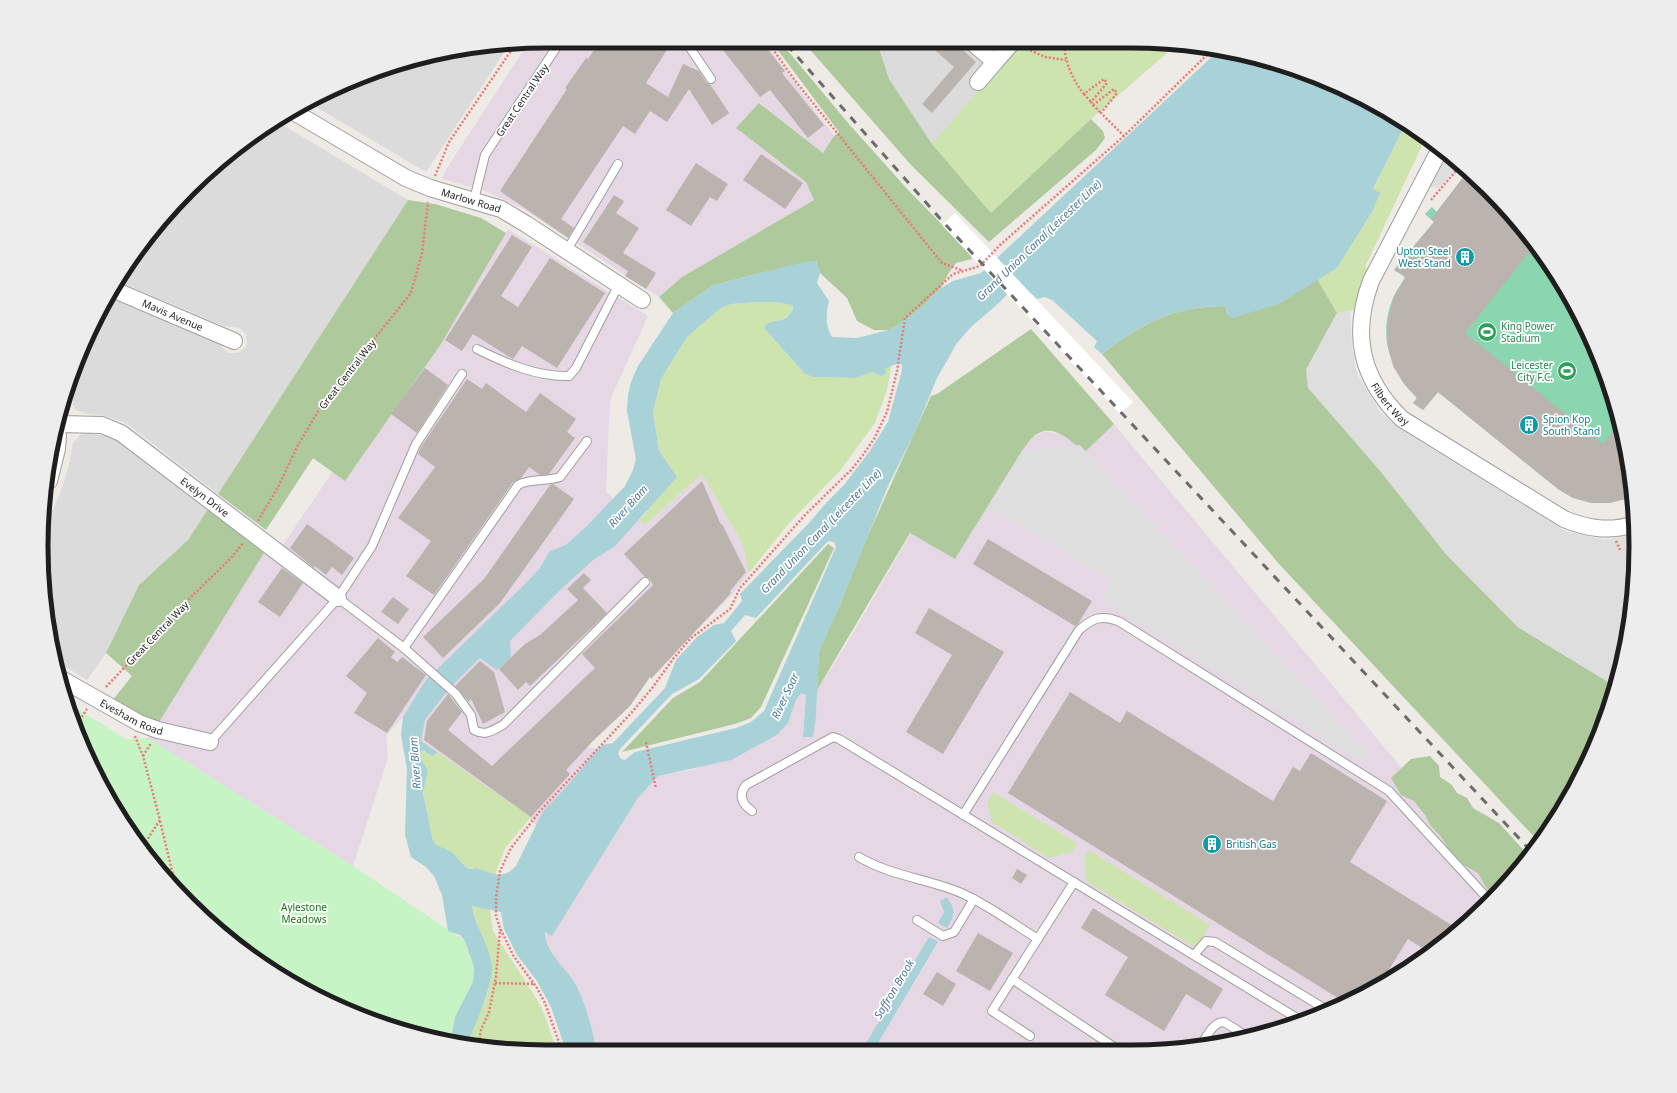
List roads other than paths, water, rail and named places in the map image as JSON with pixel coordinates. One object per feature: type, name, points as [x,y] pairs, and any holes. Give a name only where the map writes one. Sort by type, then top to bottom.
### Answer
[{"type":"street","points":[[979,48],[995,62]]},
{"type":"street","points":[[978,82],[1007,48]]},
{"type":"street","name":"Marlow Road","points":[[298,114],[406,178],[430,188],[501,209],[567,250],[642,300]]},
{"type":"street","name":"Filbert Way","points":[[1437,154],[1371,281],[1365,296],[1360,330],[1361,346],[1364,361],[1375,386],[1384,400],[1402,419],[1564,519],[1599,529],[1628,526]]},
{"type":"street","name":"Mavis Avenue","points":[[118,292],[234,341]]},
{"type":"street","name":"Evelyn Drive","points":[[63,424],[102,425],[121,433],[338,598]]},
{"type":"street","name":"Evesham Road","points":[[67,682],[139,723],[158,730],[210,742]]},
{"type":"lane","name":"Great Central Way","points":[[474,200],[485,155],[556,48]]},
{"type":"lane","points":[[690,48],[711,79]]},
{"type":"lane","points":[[567,250],[618,164]]},
{"type":"lane","points":[[477,349],[501,361],[528,369],[557,376],[569,376],[576,368],[619,284]]},
{"type":"lane","points":[[210,742],[338,598],[372,546],[416,444],[462,374]]},
{"type":"lane","points":[[404,648],[518,485],[525,481],[560,477],[588,441]]},
{"type":"lane","points":[[338,598],[404,648],[456,694],[471,715],[474,730],[481,734],[491,732],[503,725],[645,582]]},
{"type":"lane","points":[[963,815],[1079,630],[1087,623],[1098,618],[1110,617],[1389,791],[1486,896]]},
{"type":"lane","points":[[752,811],[742,802],[742,790],[746,785],[833,737],[1295,1017]]},
{"type":"lane","points":[[859,857],[873,865],[944,887],[974,899],[1038,939]]},
{"type":"lane","points":[[1030,1036],[992,1011],[1074,882]]},
{"type":"lane","points":[[917,920],[943,936],[954,932],[974,899]]},
{"type":"lane","points":[[1194,955],[1206,941],[1216,942],[1322,1007]]},
{"type":"lane","points":[[1012,979],[1111,1045]]},
{"type":"lane","points":[[1205,1039],[1213,1028],[1221,1022],[1224,1022],[1240,1032]]},
{"type":"water","points":[[1213,55],[1260,65],[1291,74],[1351,99],[1403,129],[1373,189],[1380,193],[1372,212],[1337,268],[1279,304],[1232,318],[1227,315],[1226,306],[1190,309],[1174,313],[1145,325],[1102,354],[1094,347],[1097,341],[1052,300],[1045,297],[1037,299],[1018,282],[1000,302],[971,327],[957,343],[937,378],[914,434],[888,486],[840,605],[819,652],[816,717],[813,737],[803,737],[806,695],[801,693],[796,700],[788,723],[778,734],[766,741],[731,760],[658,776],[638,798],[552,936],[545,932],[546,940],[553,954],[577,987],[593,1032],[595,1045],[564,1045],[551,1007],[537,981],[517,955],[504,929],[501,912],[472,906],[473,913],[491,959],[491,978],[480,1014],[469,1039],[452,1036],[455,1017],[473,982],[474,967],[465,941],[460,935],[448,931],[442,895],[434,876],[426,867],[411,857],[405,835],[407,769],[401,735],[403,717],[425,681],[523,586],[540,568],[549,552],[567,544],[588,525],[625,486],[633,470],[636,459],[627,411],[631,382],[638,366],[673,313],[712,286],[809,261],[816,261],[820,273],[817,283],[829,301],[827,319],[828,328],[832,337],[857,338],[889,330],[900,324],[923,306],[941,288],[953,281],[981,273]],"holes":[[[776,302],[792,305],[793,309],[784,319],[768,323],[764,328],[805,374],[813,377],[854,378],[873,372],[881,376],[885,374],[886,368],[899,363],[902,365],[888,422],[869,452],[844,485],[740,594],[742,601],[724,623],[714,625],[697,637],[676,660],[665,688],[613,743],[603,745],[598,749],[566,787],[543,811],[516,866],[509,872],[503,874],[491,873],[475,868],[469,869],[452,853],[438,846],[433,841],[423,793],[428,770],[420,758],[421,751],[424,750],[428,754],[434,756],[437,752],[421,741],[425,720],[448,690],[480,658],[497,670],[511,658],[510,641],[558,592],[593,560],[615,546],[677,477],[659,451],[653,412],[661,379],[687,337],[721,308],[731,304]],[[828,541],[834,542],[836,547],[764,711],[751,722],[736,728],[635,752],[625,760],[621,759],[618,754],[620,749],[672,694],[699,679],[736,641],[731,631],[745,615],[756,618]]]},
{"type":"water","points":[[947,897],[953,909],[953,916],[947,928],[938,923],[944,912],[940,901]]},
{"type":"water","points":[[929,937],[938,942],[877,1045],[865,1045]]},
{"type":"railway","points":[[790,48],[944,223],[1528,848]]},
{"type":"place","name":"Upton Steel West Stand","points":[[1465,257]]},
{"type":"place","name":"King Power Stadium","points":[[1487,332]]},
{"type":"place","name":"Leicester City F.C.","points":[[1567,371]]},
{"type":"place","name":"Spion Kop South Stand","points":[[1529,425]]},
{"type":"place","name":"British Gas","points":[[1212,844]]},
{"type":"water label","name":"Grand Union Canal (Leicester Line)","points":[[1039,240]]},
{"type":"water label","name":"River Biam","points":[[628,506]]},
{"type":"water label","name":"Grand Union Canal (Leicester Line)","points":[[821,531]]},
{"type":"water label","name":"River Soar","points":[[785,696]]},
{"type":"water label","name":"River Biam","points":[[415,763]]},
{"type":"water label","name":"Saffron Brook","points":[[894,989]]},
{"type":"park label","name":"Aylestone Meadows","points":[[304,912]]}]
